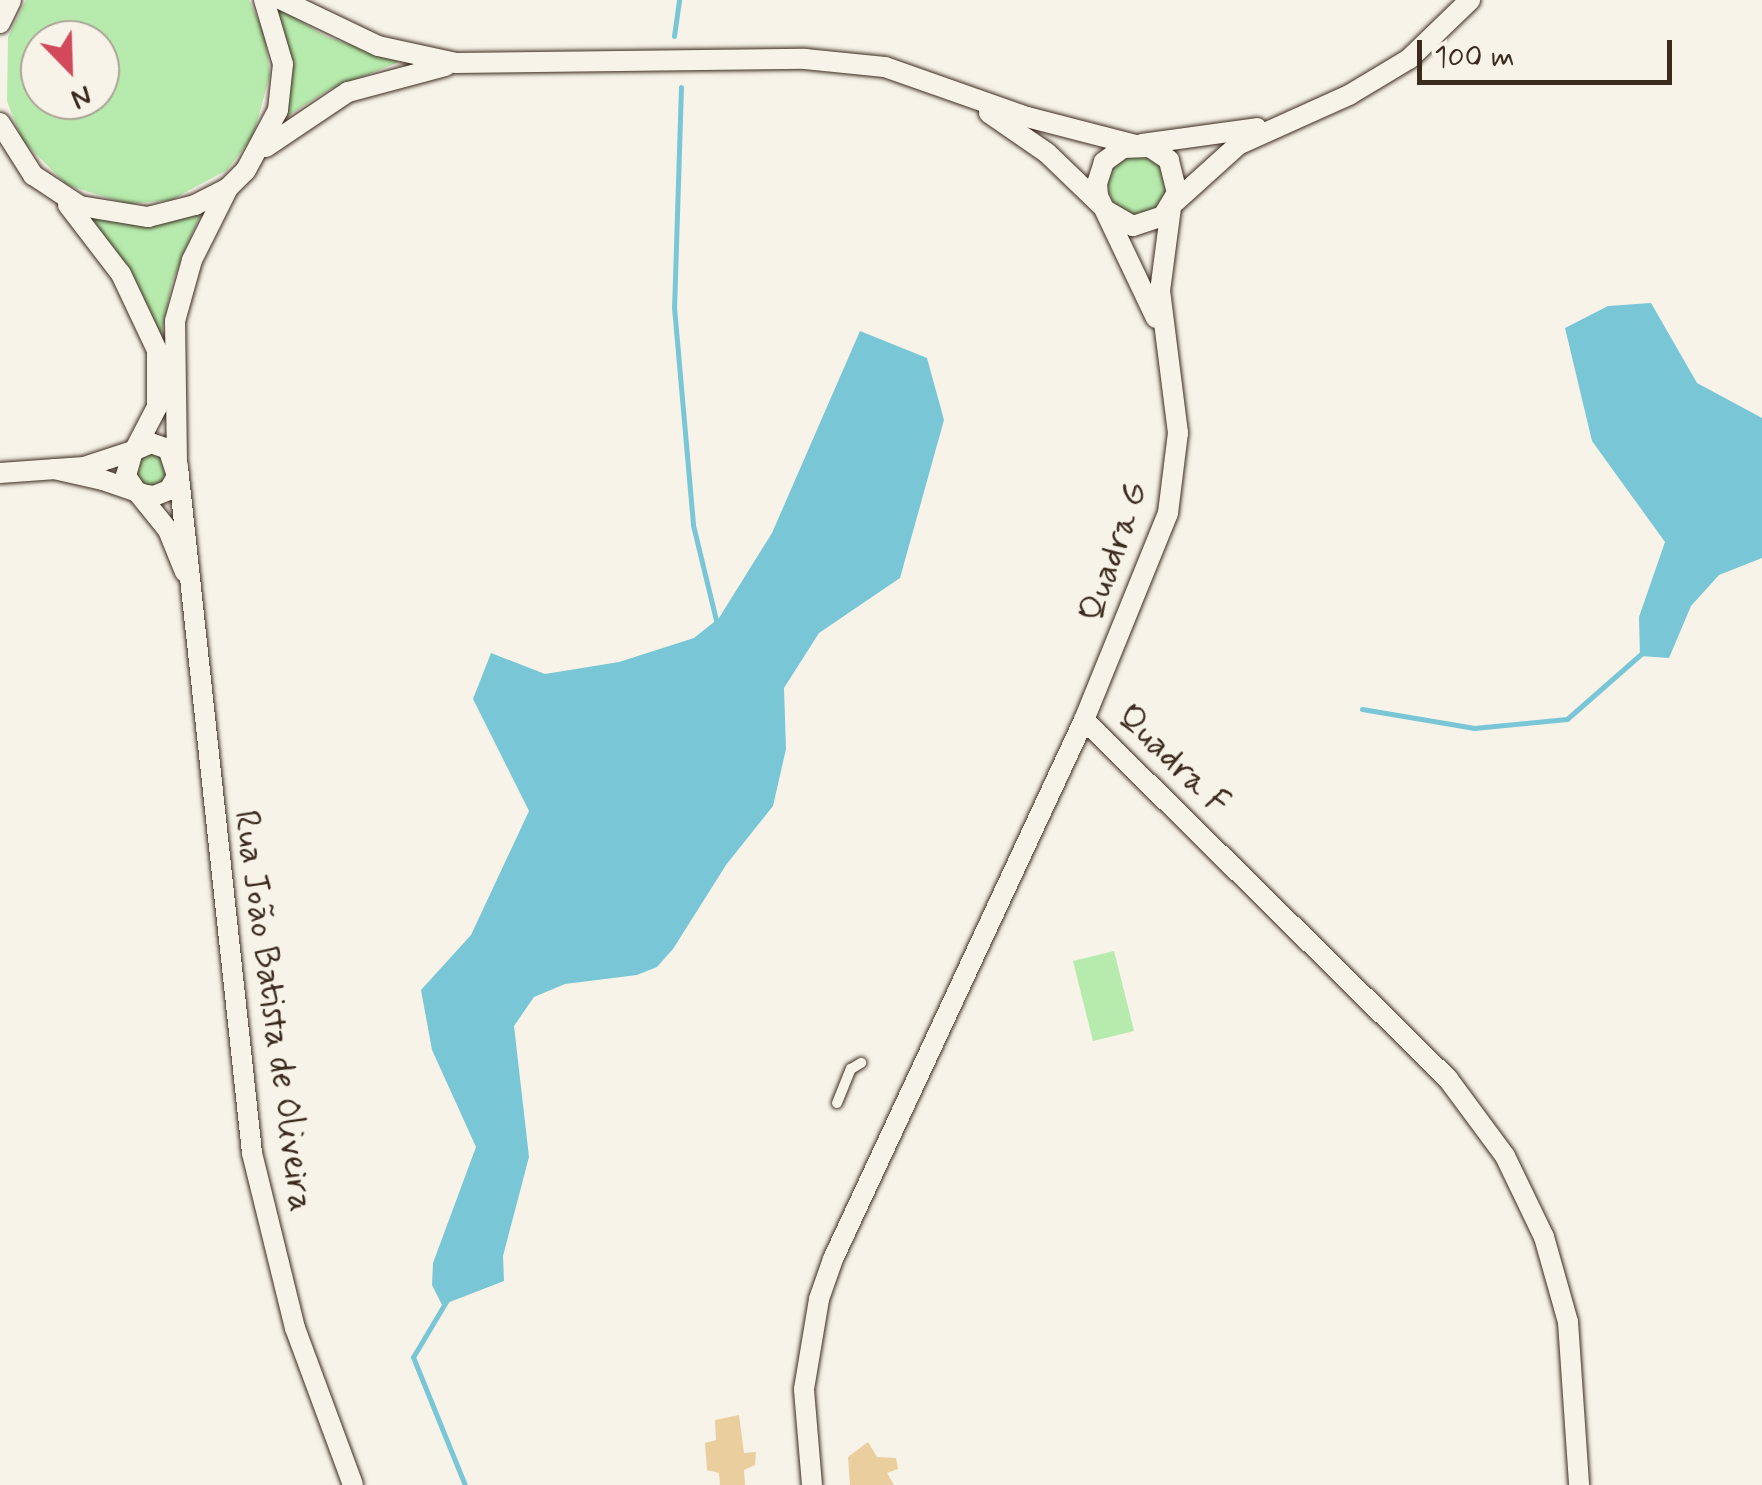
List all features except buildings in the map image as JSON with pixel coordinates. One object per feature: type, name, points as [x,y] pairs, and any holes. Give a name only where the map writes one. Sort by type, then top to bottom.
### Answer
[{"type":"street","points":[[257,155],[282,87],[280,41],[264,0]]},
{"type":"street","points":[[282,0],[378,46],[456,64]]},
{"type":"street","points":[[954,91],[1047,153],[1104,209],[1133,226],[1154,222],[1223,154],[1382,77],[1470,0]]},
{"type":"street","points":[[0,22],[5,1]]},
{"type":"street","points":[[60,196],[100,213],[148,217],[228,188],[257,155],[348,92],[456,64],[805,59],[885,67],[1160,152],[1175,170],[1172,206]]},
{"type":"street","points":[[1104,209],[1097,184],[1104,162],[1137,145],[1283,122]]},
{"type":"street","points":[[0,123],[33,175]]},
{"type":"street","points":[[0,148],[60,196],[121,274],[156,350],[157,406],[134,450],[126,476],[137,492]]},
{"type":"street","name":"Rua João Batista de Oliveira","points":[[228,188],[192,260],[174,321],[178,465],[252,1153],[295,1328],[353,1485]]},
{"type":"street","name":"Quadra G","points":[[1084,720],[1168,513],[1178,433],[1160,291],[1172,206]]},
{"type":"street","name":"Quadra G","points":[[1104,209],[1166,341]]},
{"type":"street","points":[[0,473],[99,464],[160,444],[178,465],[169,490],[137,492],[54,469]]},
{"type":"street","name":"Rua João Batista de Oliveira","points":[[137,492],[168,530],[191,593]]},
{"type":"street","name":"Quadra F","points":[[812,1485],[804,1389],[823,1286],[1084,720],[1436,1067],[1505,1156],[1544,1237],[1568,1322],[1579,1485]]},
{"type":"lane","points":[[837,1104],[851,1069],[862,1063]]},
{"type":"green space","points":[[26,0],[249,0],[264,33],[270,75],[253,136],[227,170],[171,200],[128,204],[67,185],[22,140],[7,101],[8,37]]},
{"type":"green space","points":[[277,7],[325,36],[399,62],[328,90],[283,119],[292,71]]},
{"type":"green space","points":[[1137,156],[1158,164],[1166,185],[1158,206],[1137,214],[1116,206],[1108,185],[1116,164]]},
{"type":"green space","points":[[203,208],[172,282],[161,337],[92,216],[129,224]]},
{"type":"green space","points":[[143,453],[160,453],[169,476],[157,488],[141,485],[133,465]]},
{"type":"green space","points":[[1114,951],[1134,1031],[1093,1041],[1073,961]]},
{"type":"water","points":[[1651,303],[1697,383],[1762,418],[1762,558],[1719,575],[1691,606],[1669,658],[1640,656],[1639,617],[1665,542],[1592,441],[1565,328],[1608,306]]},
{"type":"water","points":[[860,331],[927,358],[944,420],[900,578],[819,633],[784,688],[786,749],[773,806],[726,865],[673,949],[657,967],[637,975],[565,984],[534,997],[514,1026],[529,1157],[503,1256],[504,1281],[442,1305],[432,1285],[433,1263],[476,1147],[432,1050],[421,990],[471,935],[529,811],[473,699],[491,653],[545,674],[619,662],[694,638],[719,618],[772,533]]},
{"type":"waterway","points":[[674,36],[679,0]]},
{"type":"waterway","points":[[681,87],[674,307],[693,525],[717,624]]},
{"type":"waterway","points":[[1362,709],[1474,728],[1567,719],[1642,653]]},
{"type":"waterway","points":[[447,1300],[413,1357],[465,1485]]}]
